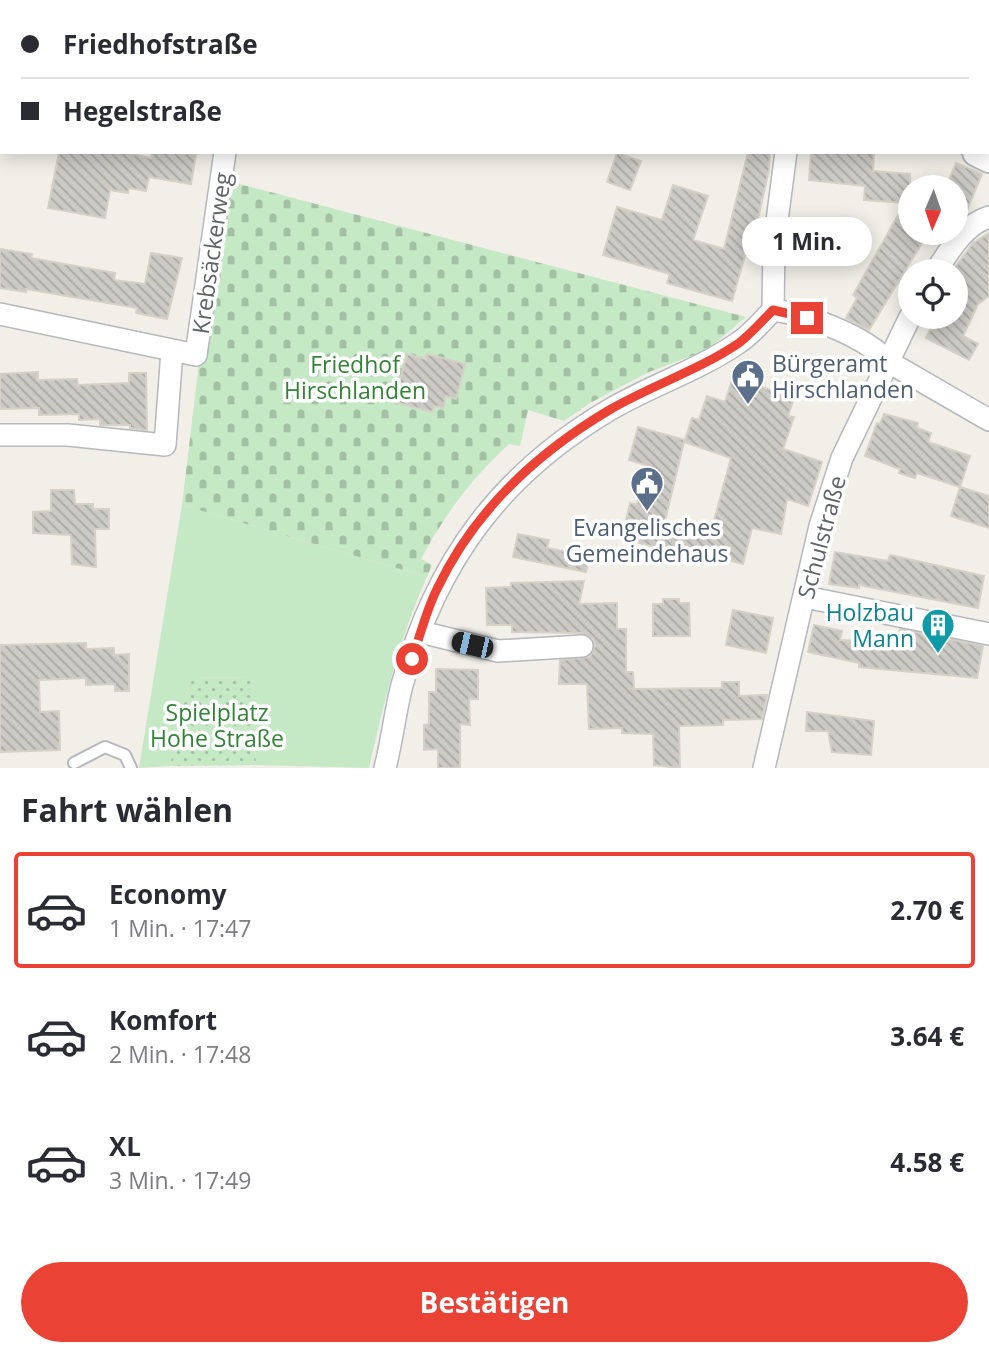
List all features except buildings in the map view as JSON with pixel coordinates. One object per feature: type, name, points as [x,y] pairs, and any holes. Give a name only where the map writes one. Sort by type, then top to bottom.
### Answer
[{"type":"street","name":"Krebsäckerweg","points":[[172,351],[196,355],[225,154]]},
{"type":"street","points":[[385,768],[402,685],[436,589],[482,517],[523,473],[555,446],[612,408],[705,363],[741,342],[773,310],[775,244],[786,154]]},
{"type":"street","points":[[945,259],[964,232],[979,220],[989,218]]},
{"type":"street","points":[[773,310],[793,313],[821,323],[879,352],[887,361],[989,420]]},
{"type":"street","points":[[0,314],[172,351],[165,445],[68,435],[0,435]]},
{"type":"street","name":"Schulstraße","points":[[764,768],[820,526],[842,458],[904,329]]},
{"type":"street","points":[[805,597],[989,634]]},
{"type":"street","points":[[421,632],[498,650],[582,646]]},
{"type":"lane","points":[[74,764],[105,747],[125,755],[131,768]]},
{"type":"green space","name":"Friedhof Hirschlanden","points":[[221,179],[746,317],[707,350],[649,372],[590,403],[564,421],[528,410],[520,446],[509,444],[496,457],[471,484],[439,527],[421,559],[432,565],[427,577],[182,505]]},
{"type":"green space","points":[[182,505],[427,577],[400,647],[369,768],[256,765],[252,678],[190,677],[170,766],[139,768]]},
{"type":"green space","name":"Spielplatz Hohe Straße","points":[[190,677],[252,678],[256,765],[170,766]]},
{"type":"place","name":"Bürgeramt Hirschlanden","points":[[748,406]]},
{"type":"place","name":"Evangelisches Gemeindehaus","points":[[647,513]]},
{"type":"place","name":"Holzbau Mann","points":[[938,655]]},
{"type":"route","points":[[412,659],[436,589],[462,546],[507,487],[531,466],[555,446],[612,408],[705,363],[741,342],[773,310],[807,318]]}]
